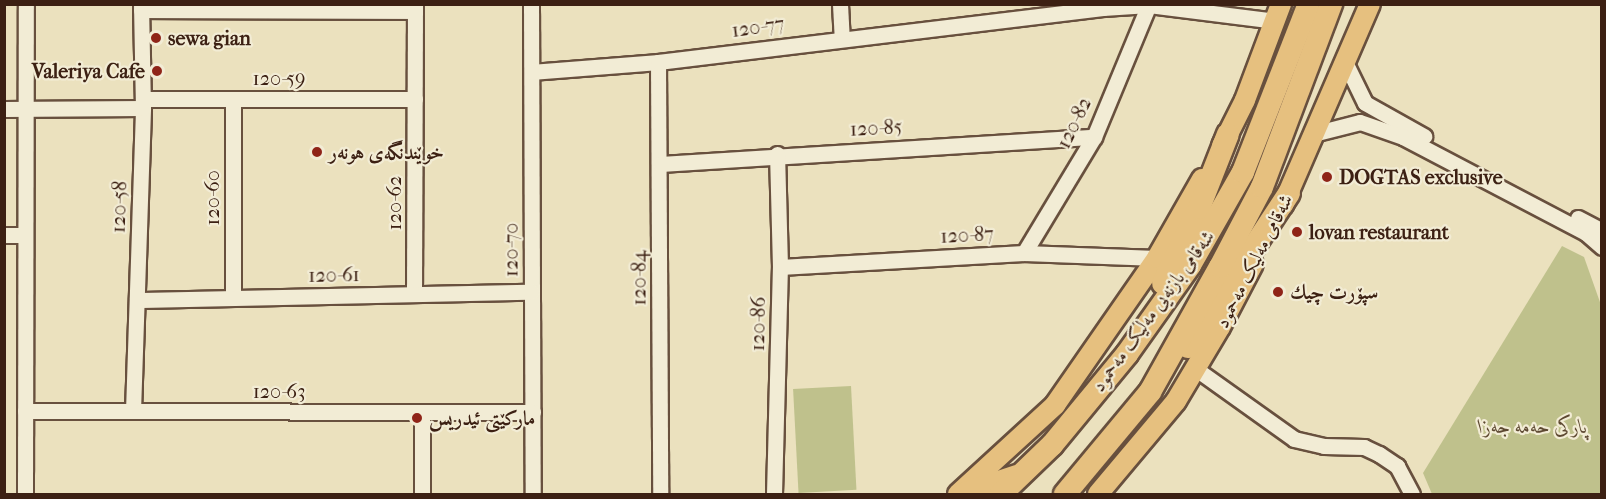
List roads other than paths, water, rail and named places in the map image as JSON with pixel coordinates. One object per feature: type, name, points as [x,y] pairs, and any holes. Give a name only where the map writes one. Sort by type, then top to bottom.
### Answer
[{"type":"highway","name":"شەقامی بازنەیی مەلیک مەحمود","points":[[1001,495],[1052,445],[1127,354],[1219,218],[1265,120],[1310,4]]},
{"type":"highway","name":"شەقامی بازنەیی مەلیک مەحمود","points":[[1065,495],[1150,392],[1262,188],[1331,4]]},
{"type":"highway","points":[[1127,354],[1191,226],[1228,134]]},
{"type":"highway","points":[[1150,392],[1200,333],[1289,193]]},
{"type":"highway","points":[[963,495],[1022,475]]},
{"type":"main road","name":"شەقامی مەلیک مەحمود","points":[[1098,495],[1138,449],[1196,369],[1289,193],[1317,133],[1370,4]]},
{"type":"main road","points":[[958,495],[1055,405],[1158,258],[1228,134],[1278,13]]},
{"type":"street","points":[[25,495],[26,4]]},
{"type":"street","name":"120-70","points":[[531,4],[533,495]]},
{"type":"street","points":[[840,4],[843,37]]},
{"type":"street","name":"120-77","points":[[532,72],[658,62],[1102,6],[1149,5],[1278,13]]},
{"type":"street","name":"120-82","points":[[1024,253],[1094,137],[1149,5]]},
{"type":"street","points":[[141,7],[415,8]]},
{"type":"street","name":"120-58","points":[[133,411],[143,103],[141,7]]},
{"type":"street","name":"120-62","points":[[414,294],[415,8]]},
{"type":"street","name":"120-84","points":[[658,62],[660,495]]},
{"type":"street","points":[[1346,64],[1358,91],[1371,108],[1601,241]]},
{"type":"street","name":"120-59","points":[[4,109],[233,99],[415,99]]},
{"type":"street","name":"120-60","points":[[233,99],[233,298]]},
{"type":"street","points":[[1317,133],[1351,122],[1403,137],[1601,241]]},
{"type":"street","name":"120-85","points":[[660,164],[777,154],[1094,137]]},
{"type":"street","name":"120-86","points":[[774,495],[780,267],[777,154]]},
{"type":"street","points":[[4,235],[24,235]]},
{"type":"street","name":"120-87","points":[[780,267],[1024,253],[1158,258]]},
{"type":"street","name":"120-61","points":[[136,300],[532,292]]},
{"type":"street","points":[[1196,369],[1294,439],[1324,446],[1364,447],[1378,454],[1397,466],[1412,495]]},
{"type":"street","name":"120-63","points":[[25,411],[533,412]]},
{"type":"street","points":[[422,412],[422,495]]},
{"type":"place","name":"sewa gian","points":[[156,38]]},
{"type":"place","name":"Valeriya Cafe","points":[[157,71]]},
{"type":"place","name":"خوێندنگەی هونەر","points":[[317,152]]},
{"type":"place","name":"DOGTAS exclusive","points":[[1327,177]]},
{"type":"place","name":"lovan restaurant","points":[[1297,232]]},
{"type":"place","name":"سپۆرت چيك","points":[[1278,292]]},
{"type":"place","name":"مارکێتی ئیدریس","points":[[417,418]]},
{"type":"park label","name":"پارکی حەمە جەزا","points":[[1533,426]]}]
